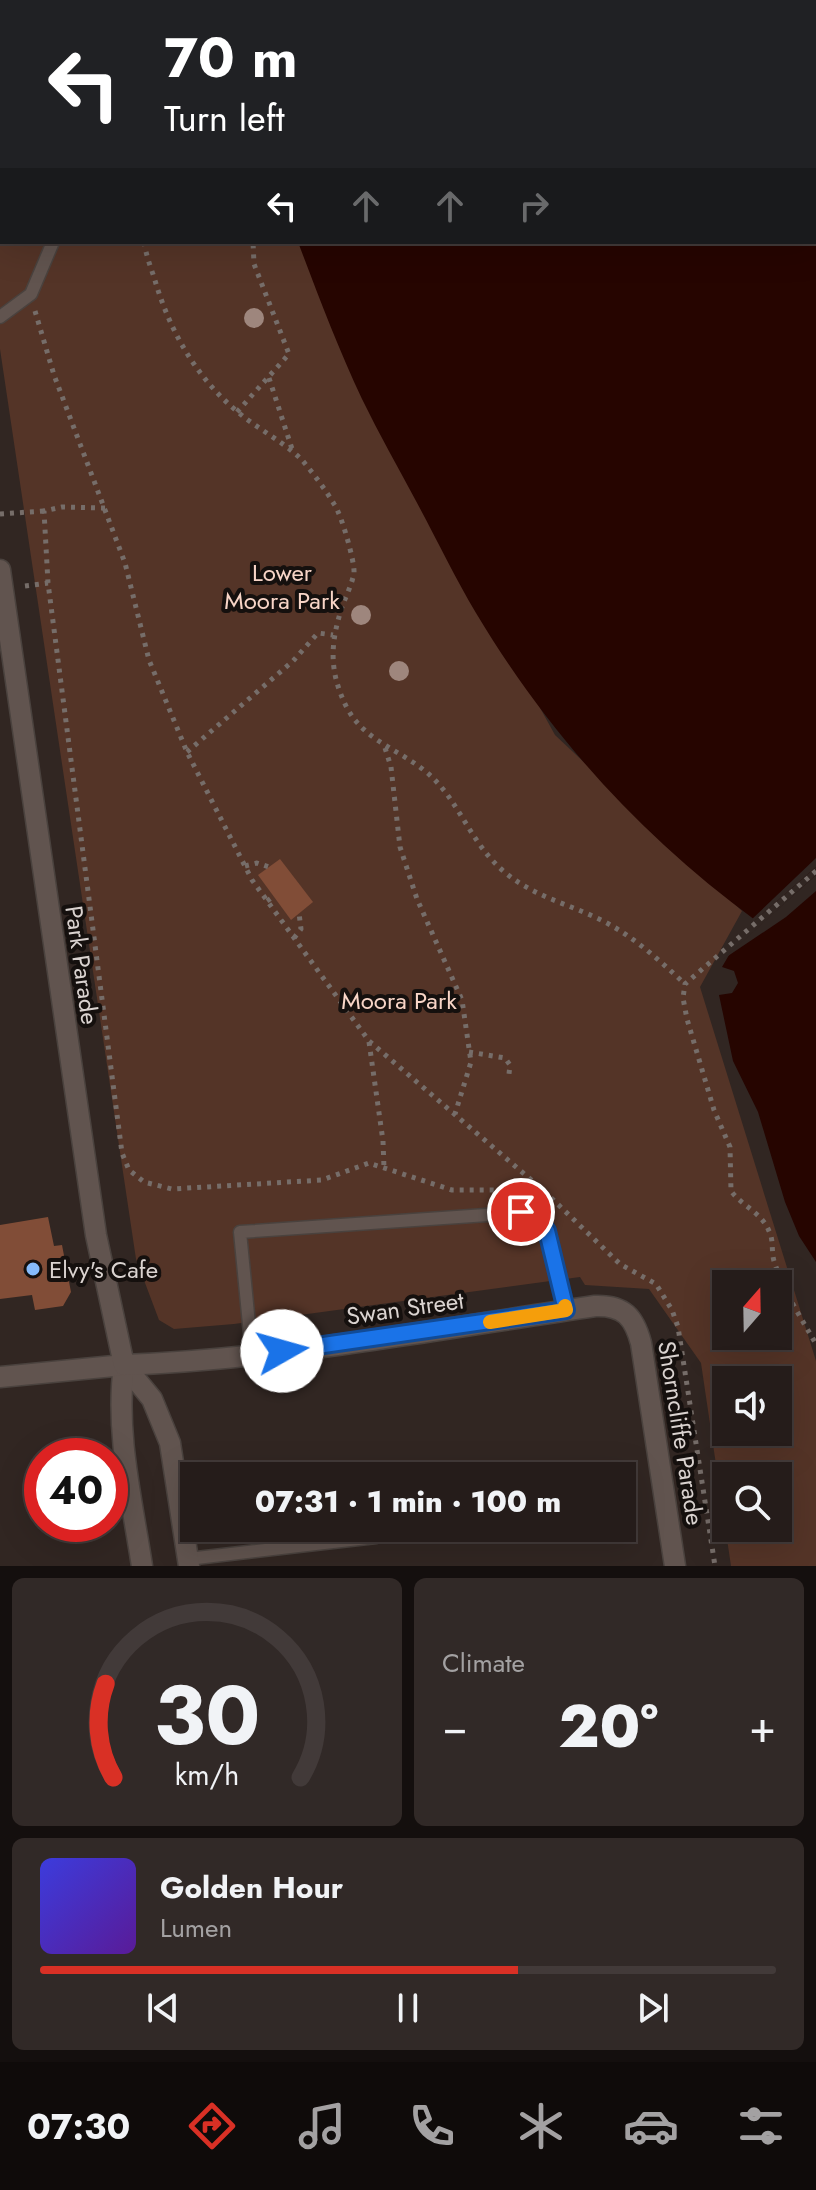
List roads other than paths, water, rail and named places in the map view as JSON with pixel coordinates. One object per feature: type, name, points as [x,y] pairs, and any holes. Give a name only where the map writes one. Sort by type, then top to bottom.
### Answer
[{"type":"street","name":"Park Parade","points":[[0,570],[96,1235],[124,1365]]},
{"type":"street","name":"Swan Street","points":[[0,1377],[252,1355],[604,1306],[626,1312]]},
{"type":"street","name":"Shorncliffe Parade","points":[[626,1312],[635,1323],[641,1343],[675,1566]]},
{"type":"street","points":[[124,1365],[152,1399],[170,1443],[188,1562]]},
{"type":"street","points":[[124,1365],[120,1423],[142,1566]]},
{"type":"lane","points":[[0,317],[31,294],[52,244]]},
{"type":"lane","points":[[252,1355],[240,1232],[530,1212],[547,1231],[566,1310]]},
{"type":"lane","points":[[188,1562],[338,1542]]},
{"type":"place","name":"Elvy's Cafe","points":[[33,1269]]},
{"type":"park label","name":"Lower Moora Park","points":[[282,586]]},
{"type":"park label","name":"Moora Park","points":[[399,1000]]}]
